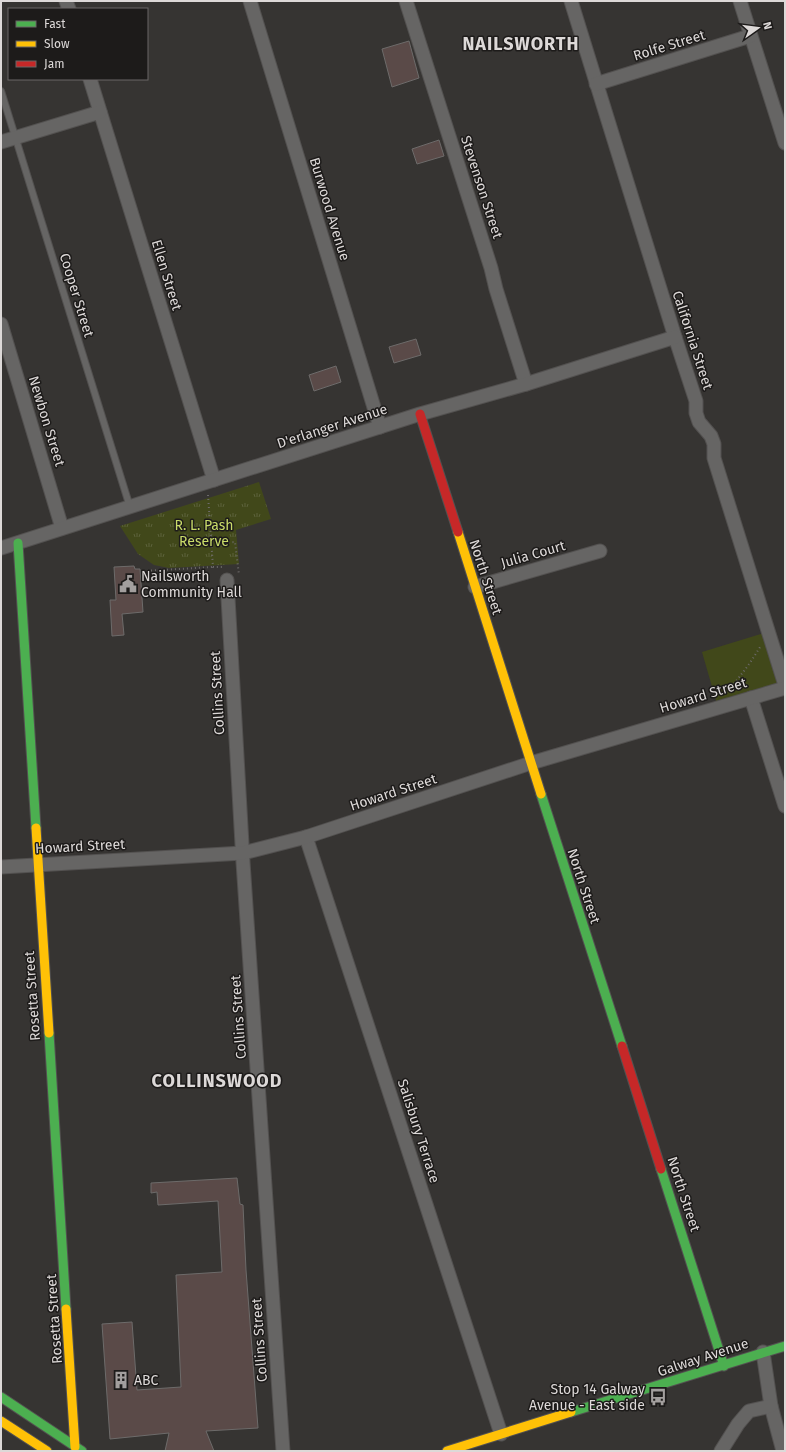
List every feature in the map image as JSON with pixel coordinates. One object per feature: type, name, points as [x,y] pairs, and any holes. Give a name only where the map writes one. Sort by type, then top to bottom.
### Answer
[{"type":"main road","name":"North Street","points":[[420,414],[530,764],[724,1366]]},
{"type":"main road","name":"Rosetta Street","points":[[18,543],[38,865],[79,1449]]},
{"type":"main road","name":"Galway Avenue","points":[[447,1451],[785,1346]]},
{"type":"main road","points":[[1,1397],[79,1449]]},
{"type":"main road","points":[[1,1421],[46,1451]]},
{"type":"street","name":"Burwood Avenue","points":[[250,1],[380,427]]},
{"type":"street","name":"Stevenson Street","points":[[406,1],[491,268],[496,290],[526,384]]},
{"type":"street","name":"California Street","points":[[571,1],[696,402],[696,413],[699,422],[711,436],[714,444],[714,458],[785,686]]},
{"type":"street","points":[[740,1],[785,143]]},
{"type":"street","name":"Rolfe Street","points":[[596,84],[750,36]]},
{"type":"street","name":"Ellen Street","points":[[90,80],[214,480]]},
{"type":"street","points":[[1,142],[100,112]]},
{"type":"street","name":"Newbon Street","points":[[1,324],[62,528]]},
{"type":"street","name":"D'erlanger Avenue","points":[[1,548],[420,414],[526,384],[675,337]]},
{"type":"street","name":"Julia Court","points":[[475,587],[600,551]]},
{"type":"street","name":"Collins Street","points":[[226,580],[283,1451]]},
{"type":"street","name":"Howard Street","points":[[1,867],[243,852],[306,837],[530,764],[751,698],[785,686]]},
{"type":"street","points":[[751,698],[785,806]]},
{"type":"street","name":"Salisbury Terrace","points":[[306,837],[501,1434]]},
{"type":"street","points":[[763,1352],[771,1406],[783,1451]]},
{"type":"street","points":[[721,1451],[738,1424],[749,1411],[771,1406]]},
{"type":"lane","name":"Cooper Street","points":[[1,91],[130,507]]},
{"type":"path","points":[[208,495],[213,567]]},
{"type":"path","points":[[143,571],[222,567],[226,580],[239,579],[236,542],[217,543],[211,537]]},
{"type":"path","points":[[723,706],[721,697],[750,664],[766,636],[770,635]]},
{"type":"green space","name":"R. L. Pash Reserve","points":[[259,482],[271,519],[236,530],[239,564],[169,568],[154,565],[138,554],[120,526]]},
{"type":"green space","points":[[767,632],[783,685],[717,704],[702,652]]},
{"type":"building","points":[[409,41],[419,78],[392,87],[382,49]]},
{"type":"building","points":[[439,140],[444,156],[417,164],[412,149]]},
{"type":"building","points":[[416,339],[421,355],[394,363],[389,347]]},
{"type":"building","points":[[336,366],[341,382],[314,391],[309,375]]},
{"type":"building","name":"Nailsworth Community Hall","points":[[134,566],[135,569],[140,569],[143,612],[122,614],[124,635],[112,636],[110,600],[116,600],[114,567]]},
{"type":"building","points":[[237,1178],[240,1204],[243,1205],[246,1270],[258,1428],[206,1431],[214,1451],[165,1451],[169,1433],[110,1439],[102,1324],[132,1322],[137,1390],[181,1387],[176,1275],[222,1272],[218,1201],[158,1205],[157,1192],[151,1193],[151,1183]]},
{"type":"traffic: fast","points":[[18,543],[36,828]]},
{"type":"traffic: fast","points":[[541,794],[622,1046]]},
{"type":"traffic: fast","points":[[49,1033],[66,1309]]},
{"type":"traffic: fast","points":[[661,1169],[724,1366]]},
{"type":"traffic: fast","points":[[571,1412],[785,1346]]},
{"type":"traffic: fast","points":[[1,1397],[82,1451]]},
{"type":"traffic: slow","points":[[458,532],[541,794]]},
{"type":"traffic: slow","points":[[36,828],[49,1033]]},
{"type":"traffic: slow","points":[[66,1309],[75,1447]]},
{"type":"traffic: slow","points":[[447,1451],[571,1412]]},
{"type":"traffic: slow","points":[[1,1421],[47,1451]]},
{"type":"traffic: jam","points":[[420,414],[458,532]]},
{"type":"traffic: jam","points":[[622,1046],[661,1169]]},
{"type":"place","name":"Nailsworth Community Hall","points":[[128,584]]},
{"type":"place","name":"ABC","points":[[121,1380]]},
{"type":"place","name":"Stop 14 Galway Avenue - East side","points":[[658,1397]]},
{"type":"district","name":"NAILSWORTH","points":[[521,44]]},
{"type":"district","name":"COLLINSWOOD","points":[[217,1081]]}]
